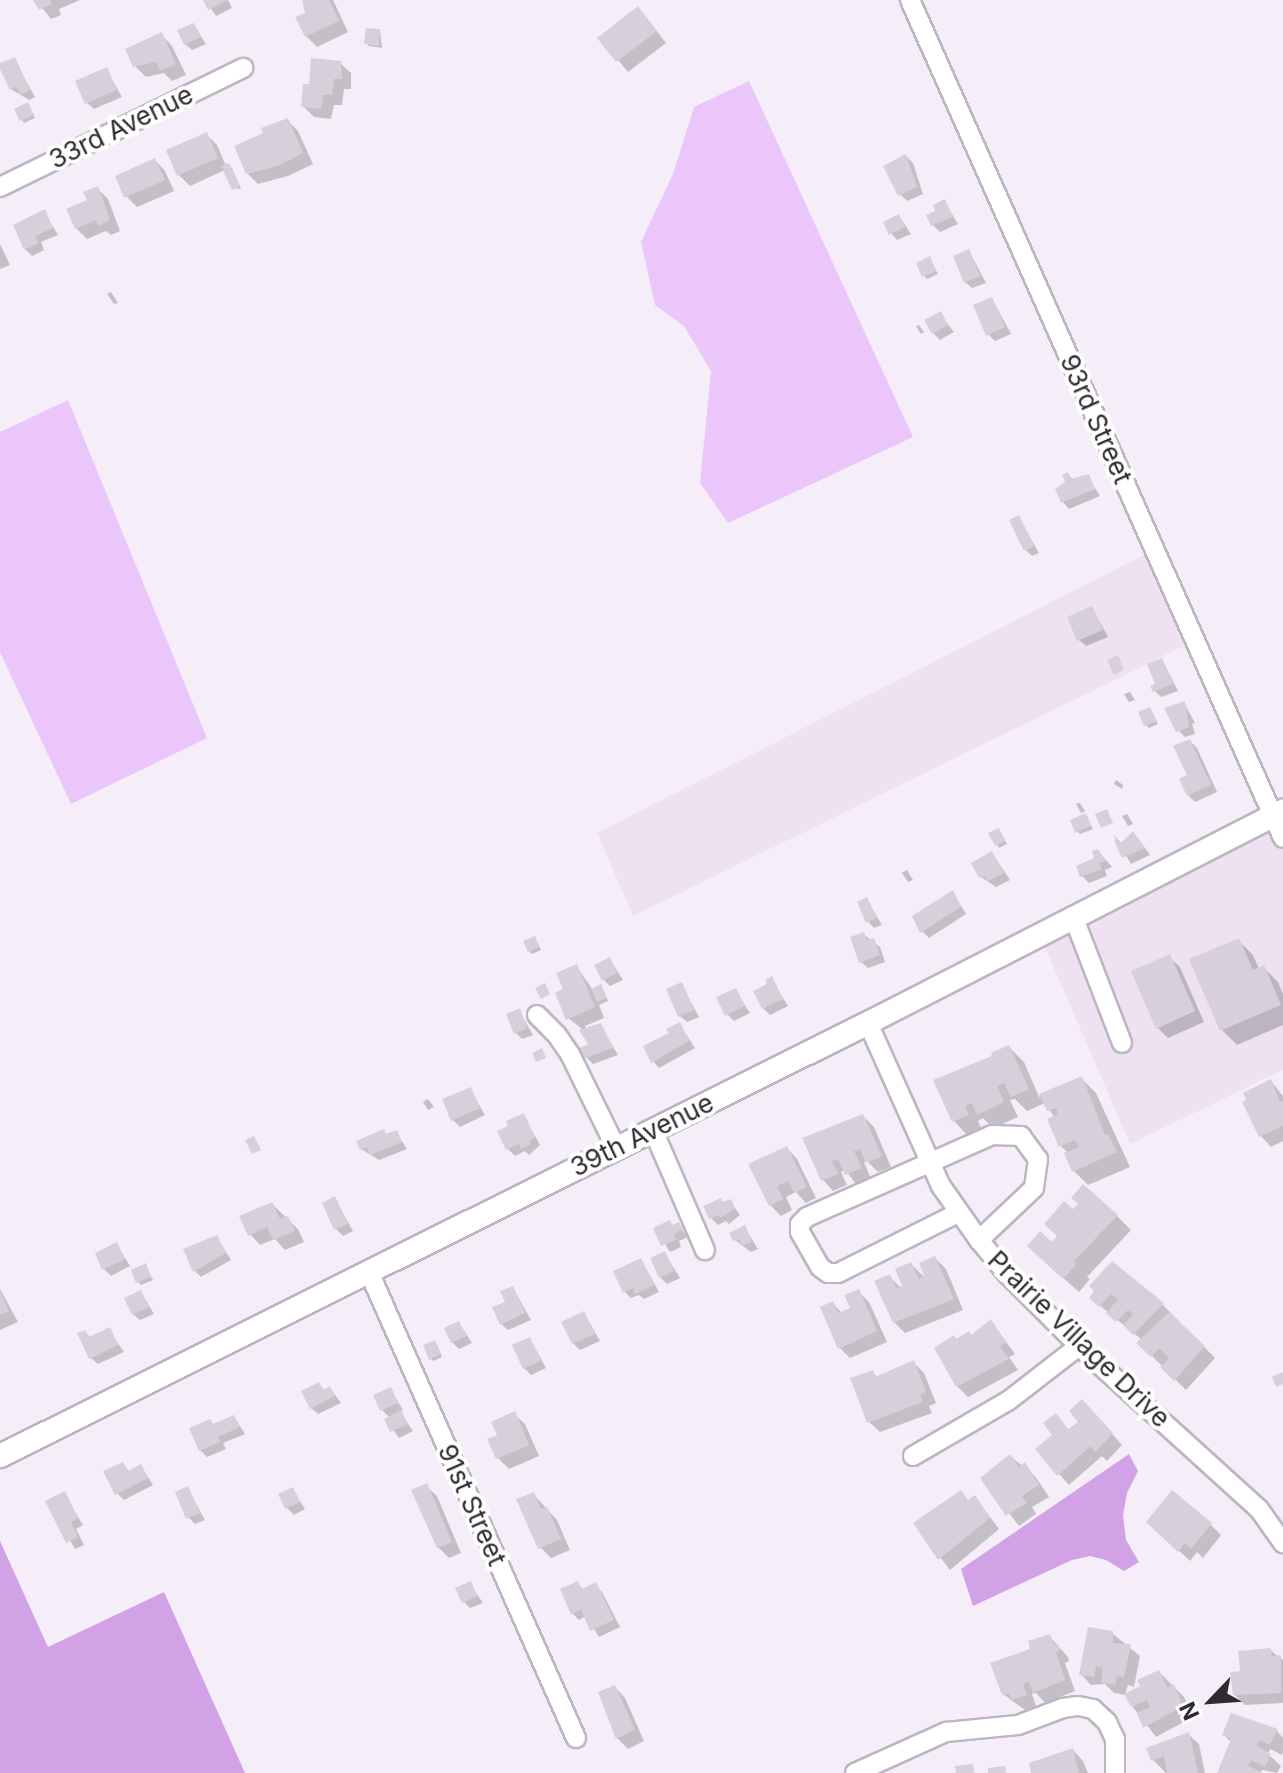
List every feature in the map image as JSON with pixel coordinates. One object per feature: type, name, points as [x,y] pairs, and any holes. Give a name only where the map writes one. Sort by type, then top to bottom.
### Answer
[{"type":"main road","name":"39th Avenue","points":[[0,1456],[868,1023],[1277,814]]},
{"type":"street","name":"93rd Street","points":[[910,0],[1277,814],[1283,838]]},
{"type":"street","name":"33rd Avenue","points":[[0,187],[243,68]]},
{"type":"street","points":[[1073,916],[1122,1043]]},
{"type":"street","points":[[537,1015],[570,1054],[616,1148]]},
{"type":"street","name":"Prairie Village Drive","points":[[868,1023],[930,1162],[958,1213],[979,1240],[1008,1275],[1079,1346],[1259,1509],[1283,1543]]},
{"type":"street","points":[[653,1130],[705,1250]]},
{"type":"street","points":[[958,1213],[838,1273],[828,1273],[820,1267],[800,1232],[800,1224],[807,1217],[992,1135],[1021,1136],[1038,1159],[1034,1188],[979,1240]]},
{"type":"street","name":"91st Street","points":[[369,1272],[576,1738]]},
{"type":"street","points":[[913,1456],[1008,1401],[1079,1346]]},
{"type":"street","points":[[855,1773],[946,1732],[1018,1725],[1063,1708],[1078,1706],[1093,1709],[1107,1722],[1115,1739],[1115,1773]]},
{"type":"shaded area","points":[[749,81],[913,437],[728,523],[700,483],[711,371],[684,326],[655,305],[641,242],[673,174],[694,107]]},
{"type":"shaded area","points":[[68,400],[207,738],[71,804],[0,652],[0,432]]},
{"type":"shaded area","points":[[1154,550],[1194,641],[633,916],[597,833]]},
{"type":"shaded area","points":[[1272,817],[1283,838],[1283,1070],[1130,1144],[1039,933]]},
{"type":"shaded area","points":[[1129,1454],[1138,1471],[1127,1493],[1123,1515],[1126,1540],[1139,1562],[1124,1571],[1106,1560],[1090,1556],[1072,1560],[973,1606],[961,1569]]},
{"type":"shaded area","points":[[0,1541],[48,1647],[164,1592],[245,1773],[0,1773]]},
{"type":"building","points":[[33,0],[50,0],[52,4],[39,10]]},
{"type":"building","points":[[203,0],[228,0],[208,10]]},
{"type":"building","points":[[302,0],[329,0],[339,21],[305,37],[295,17],[305,13]]},
{"type":"building","points":[[638,6],[657,31],[616,62],[597,38]]},
{"type":"building","points":[[194,23],[201,37],[184,45],[177,30]]},
{"type":"building","points":[[366,28],[380,29],[379,46],[364,44]]},
{"type":"building","points":[[162,32],[176,64],[160,71],[156,62],[133,67],[125,49]]},
{"type":"building","points":[[15,57],[30,90],[20,95],[17,87],[10,90],[0,69],[0,63]]},
{"type":"building","points":[[311,58],[341,61],[342,79],[334,79],[332,95],[323,95],[321,109],[301,107],[303,84],[309,84]]},
{"type":"building","points":[[107,67],[117,90],[85,104],[75,81]]},
{"type":"building","points":[[28,102],[34,115],[20,121],[14,109]]},
{"type":"building","points":[[288,118],[303,153],[277,166],[246,174],[234,146],[263,133],[261,128]]},
{"type":"building","points":[[207,132],[218,158],[177,176],[166,150]]},
{"type":"building","points":[[906,154],[917,187],[898,196],[883,166]]},
{"type":"building","points":[[155,158],[165,180],[124,198],[115,176]]},
{"type":"building","points":[[229,163],[240,186],[232,190],[221,166]]},
{"type":"building","points":[[98,186],[110,220],[98,226],[96,220],[75,229],[66,209],[87,200],[83,192]]},
{"type":"building","points":[[945,199],[953,217],[931,226],[926,215],[935,211],[933,205]]},
{"type":"building","points":[[45,209],[53,228],[35,236],[39,243],[24,250],[13,225]]},
{"type":"building","points":[[899,214],[905,227],[889,235],[883,222]]},
{"type":"building","points":[[969,249],[980,276],[964,283],[953,256]]},
{"type":"building","points":[[930,256],[936,271],[922,277],[916,263]]},
{"type":"building","points":[[992,297],[1005,327],[986,336],[973,305]]},
{"type":"building","points":[[941,311],[948,325],[932,334],[924,320]]},
{"type":"building","points":[[1068,472],[1071,479],[1089,474],[1095,489],[1061,503],[1055,489],[1065,482],[1062,475]]},
{"type":"building","points":[[1019,515],[1034,546],[1024,551],[1009,520]]},
{"type":"building","points":[[1092,606],[1103,630],[1077,641],[1067,617]]},
{"type":"building","points":[[1118,655],[1124,670],[1114,675],[1107,660]]},
{"type":"building","points":[[1162,658],[1173,684],[1153,692],[1150,686],[1155,684],[1147,664]]},
{"type":"building","points":[[1185,701],[1189,727],[1176,732],[1164,708]]},
{"type":"building","points":[[1150,707],[1157,721],[1144,726],[1138,712]]},
{"type":"building","points":[[1190,739],[1211,785],[1187,796],[1179,779],[1187,775],[1173,746]]},
{"type":"building","points":[[1107,809],[1113,823],[1101,828],[1095,814]]},
{"type":"building","points":[[1086,813],[1091,826],[1075,833],[1070,820]]},
{"type":"building","points":[[999,828],[1005,841],[995,846],[988,833]]},
{"type":"building","points":[[1133,831],[1145,848],[1122,858],[1114,840],[1117,838],[1120,844]]},
{"type":"building","points":[[1098,849],[1106,861],[1099,863],[1102,869],[1080,877],[1076,866],[1094,858],[1092,851]]},
{"type":"building","points":[[992,851],[1004,873],[988,881],[985,876],[979,878],[971,863]]},
{"type":"building","points":[[953,890],[961,907],[920,933],[912,916]]},
{"type":"building","points":[[867,897],[877,918],[866,923],[857,902]]},
{"type":"building","points":[[864,932],[867,940],[874,938],[880,955],[859,963],[850,937]]},
{"type":"building","points":[[535,936],[539,947],[528,952],[523,941]]},
{"type":"building","points":[[1239,938],[1253,970],[1264,965],[1281,1005],[1220,1031],[1189,959]]},
{"type":"building","points":[[1170,954],[1195,1011],[1156,1029],[1131,971]]},
{"type":"building","points":[[610,957],[617,973],[602,981],[594,965]]},
{"type":"building","points":[[577,964],[595,1007],[566,1020],[555,993],[563,989],[556,973]]},
{"type":"building","points":[[772,976],[783,999],[762,1009],[753,991],[767,984],[765,980]]},
{"type":"building","points":[[682,982],[694,1010],[678,1017],[666,989]]},
{"type":"building","points":[[545,983],[550,994],[541,999],[535,988]]},
{"type":"building","points":[[601,984],[607,998],[597,1002],[591,989]]},
{"type":"building","points":[[736,988],[745,1006],[725,1016],[716,997]]},
{"type":"building","points":[[520,1008],[527,1028],[514,1034],[506,1014]]},
{"type":"building","points":[[680,1022],[689,1041],[651,1063],[643,1046],[669,1033],[666,1029]]},
{"type":"building","points":[[601,1023],[613,1048],[585,1058],[580,1048],[588,1044],[579,1030]]},
{"type":"building","points":[[1009,1045],[1029,1089],[1011,1097],[1004,1083],[997,1086],[1004,1102],[977,1115],[972,1103],[965,1106],[969,1115],[952,1122],[933,1080],[992,1056],[991,1053]]},
{"type":"building","points":[[542,1048],[546,1058],[536,1062],[532,1053]]},
{"type":"building","points":[[1082,1076],[1105,1135],[1108,1134],[1117,1152],[1072,1172],[1064,1153],[1079,1147],[1075,1140],[1059,1147],[1047,1119],[1058,1114],[1056,1108],[1047,1111],[1039,1094]]},
{"type":"building","points":[[1271,1079],[1280,1102],[1283,1101],[1283,1126],[1259,1137],[1242,1102],[1246,1100],[1243,1093]]},
{"type":"building","points":[[471,1087],[480,1108],[451,1121],[442,1099]]},
{"type":"building","points":[[524,1113],[535,1138],[521,1149],[519,1144],[506,1150],[497,1131],[508,1126],[506,1121]]},
{"type":"building","points":[[863,1114],[882,1156],[866,1163],[860,1149],[854,1151],[862,1168],[845,1175],[838,1159],[832,1161],[838,1174],[821,1181],[802,1138]]},
{"type":"building","points":[[384,1129],[386,1134],[397,1130],[402,1142],[370,1155],[367,1147],[360,1150],[356,1141]]},
{"type":"building","points":[[254,1136],[261,1150],[252,1154],[245,1140]]},
{"type":"building","points":[[787,1146],[807,1187],[794,1193],[788,1181],[777,1186],[783,1199],[769,1206],[748,1164]]},
{"type":"building","points":[[1083,1184],[1118,1215],[1074,1261],[1077,1263],[1063,1279],[1027,1246],[1040,1231],[1052,1242],[1057,1236],[1044,1224],[1064,1201],[1073,1209],[1078,1204],[1071,1198]]},
{"type":"building","points":[[335,1196],[348,1224],[334,1230],[322,1203]]},
{"type":"building","points":[[721,1198],[723,1202],[731,1199],[735,1208],[721,1218],[719,1215],[709,1219],[703,1206]]},
{"type":"building","points":[[272,1202],[280,1219],[288,1216],[295,1231],[273,1240],[267,1227],[248,1236],[239,1216]]},
{"type":"building","points":[[670,1220],[672,1225],[679,1222],[683,1230],[674,1234],[676,1240],[661,1246],[653,1228]]},
{"type":"building","points":[[745,1225],[752,1242],[742,1246],[739,1239],[733,1241],[729,1233]]},
{"type":"building","points":[[217,1235],[226,1253],[193,1272],[183,1249]]},
{"type":"building","points":[[117,1242],[125,1259],[102,1270],[95,1253]]},
{"type":"building","points":[[665,1251],[674,1271],[659,1278],[650,1258]]},
{"type":"building","points":[[935,1256],[954,1299],[893,1323],[874,1281],[890,1274],[896,1288],[902,1286],[895,1269],[911,1262],[919,1279],[924,1276],[919,1263]]},
{"type":"building","points":[[641,1258],[654,1285],[635,1294],[633,1288],[623,1293],[613,1271]]},
{"type":"building","points":[[1112,1261],[1164,1303],[1133,1335],[1123,1325],[1133,1314],[1128,1310],[1116,1322],[1106,1313],[1118,1299],[1111,1294],[1099,1307],[1089,1298],[1094,1291],[1089,1286]]},
{"type":"building","points":[[146,1263],[151,1277],[136,1283],[131,1270]]},
{"type":"building","points":[[513,1286],[525,1313],[500,1325],[492,1307],[505,1302],[500,1291]]},
{"type":"building","points":[[859,1289],[877,1331],[838,1349],[820,1307],[833,1301],[838,1313],[850,1308],[844,1295]]},
{"type":"building","points":[[141,1290],[149,1307],[132,1315],[124,1298]]},
{"type":"building","points":[[0,1291],[9,1311],[0,1315]]},
{"type":"building","points":[[584,1311],[595,1334],[572,1344],[561,1322]]},
{"type":"building","points":[[1169,1312],[1205,1346],[1174,1381],[1160,1367],[1169,1358],[1159,1348],[1151,1357],[1136,1343]]},
{"type":"building","points":[[991,1319],[1006,1343],[1000,1346],[1009,1359],[956,1387],[934,1348],[954,1335],[956,1339],[969,1331],[971,1335]]},
{"type":"building","points":[[459,1321],[466,1336],[451,1343],[444,1328]]},
{"type":"building","points":[[110,1327],[118,1345],[89,1359],[77,1333],[85,1330],[89,1337]]},
{"type":"building","points":[[530,1337],[541,1361],[523,1369],[512,1345]]},
{"type":"building","points":[[435,1340],[441,1354],[429,1360],[423,1345]]},
{"type":"building","points":[[914,1360],[926,1392],[920,1395],[923,1402],[867,1423],[850,1378],[873,1370],[875,1377]]},
{"type":"building","points":[[1283,1372],[1283,1384],[1276,1387],[1272,1377]]},
{"type":"building","points":[[319,1382],[323,1390],[330,1386],[335,1396],[310,1409],[301,1391]]},
{"type":"building","points":[[391,1387],[398,1403],[380,1411],[373,1395]]},
{"type":"building","points":[[1082,1399],[1113,1433],[1095,1452],[1091,1446],[1057,1476],[1035,1449],[1052,1435],[1043,1423],[1056,1413],[1068,1429],[1078,1422],[1069,1411]]},
{"type":"building","points":[[401,1410],[408,1424],[390,1432],[384,1419]]},
{"type":"building","points":[[515,1411],[529,1445],[496,1459],[487,1439],[497,1435],[491,1422]]},
{"type":"building","points":[[234,1415],[240,1427],[218,1437],[220,1442],[199,1451],[189,1428],[210,1419],[213,1424]]},
{"type":"building","points":[[1010,1454],[1019,1467],[1025,1462],[1039,1485],[1022,1496],[1027,1503],[1006,1516],[980,1478]]},
{"type":"building","points":[[123,1462],[128,1471],[141,1464],[148,1478],[115,1495],[103,1471]]},
{"type":"building","points":[[427,1483],[452,1542],[437,1548],[411,1490]]},
{"type":"building","points":[[188,1486],[200,1513],[186,1519],[175,1492]]},
{"type":"building","points":[[293,1487],[300,1502],[285,1509],[278,1494]]},
{"type":"building","points":[[961,1490],[968,1500],[975,1495],[990,1518],[938,1560],[913,1523]]},
{"type":"building","points":[[1172,1490],[1212,1523],[1191,1549],[1185,1543],[1178,1552],[1146,1522]]},
{"type":"building","points":[[65,1491],[78,1518],[71,1522],[78,1537],[66,1543],[45,1501]]},
{"type":"building","points":[[534,1492],[541,1509],[547,1507],[561,1539],[538,1549],[516,1499]]},
{"type":"building","points":[[471,1581],[477,1596],[462,1603],[455,1588]]},
{"type":"building","points":[[578,1581],[582,1589],[596,1582],[614,1620],[590,1631],[581,1609],[571,1615],[560,1589]]},
{"type":"building","points":[[1088,1627],[1113,1631],[1113,1643],[1131,1644],[1124,1677],[1117,1676],[1115,1685],[1101,1683],[1103,1668],[1096,1666],[1094,1677],[1079,1675]]},
{"type":"building","points":[[1050,1634],[1054,1645],[1058,1644],[1060,1650],[1056,1652],[1065,1680],[1033,1693],[1029,1682],[1023,1684],[1027,1695],[1012,1700],[1009,1694],[1002,1695],[990,1663],[1030,1649],[1028,1641]]},
{"type":"building","points":[[1271,1648],[1272,1656],[1281,1655],[1281,1693],[1233,1695],[1230,1672],[1240,1671],[1238,1651]]},
{"type":"building","points":[[1159,1670],[1167,1687],[1174,1684],[1183,1706],[1143,1728],[1137,1713],[1150,1707],[1147,1700],[1131,1707],[1124,1694],[1140,1686],[1137,1680]]},
{"type":"building","points":[[615,1685],[635,1730],[616,1739],[598,1692]]},
{"type":"building","points":[[1231,1713],[1278,1729],[1270,1745],[1259,1740],[1256,1745],[1271,1754],[1265,1767],[1251,1760],[1248,1766],[1263,1773],[1217,1773],[1231,1739],[1222,1735]]},
{"type":"building","points":[[1189,1732],[1198,1773],[1167,1773],[1164,1756],[1151,1761],[1146,1748]]},
{"type":"building","points":[[1073,1748],[1079,1773],[1031,1773],[1029,1763]]},
{"type":"building","points":[[973,1764],[974,1773],[956,1773],[955,1766]]},
{"type":"building","points":[[1005,1766],[1006,1773],[988,1773],[988,1768]]}]
